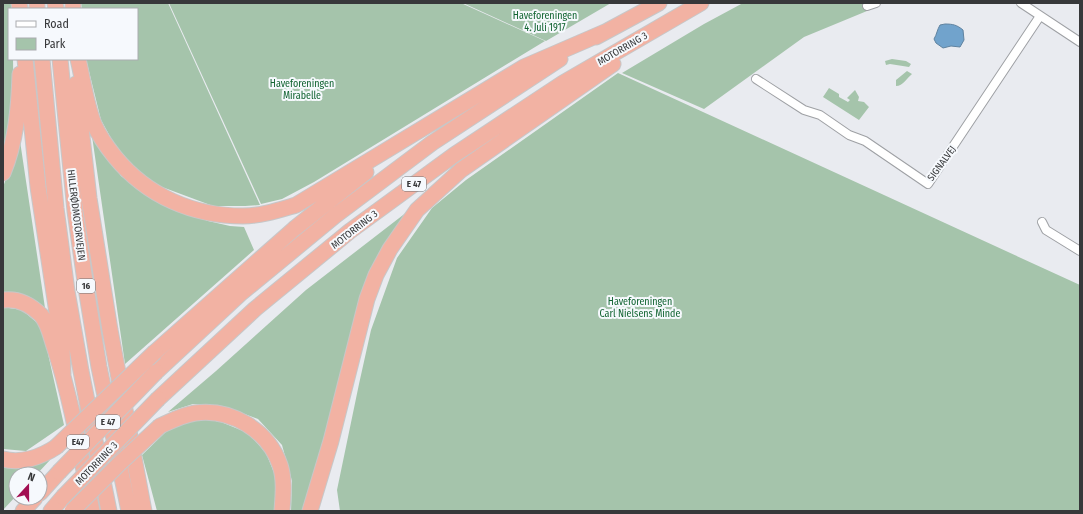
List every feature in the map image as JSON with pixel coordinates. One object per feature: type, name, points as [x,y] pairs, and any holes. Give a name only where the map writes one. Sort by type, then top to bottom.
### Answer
[{"type":"highway","name":"MOTORRING 3","points":[[48,484],[156,372],[240,294],[342,210],[432,143],[553,63],[604,32],[658,3]]},
{"type":"highway","name":"MOTORRING 3","points":[[51,511],[158,399],[255,309],[363,221],[454,156],[563,82],[699,4]]},
{"type":"highway","points":[[310,511],[330,442],[367,299],[376,275],[390,249],[417,210],[461,170],[699,4]]},
{"type":"highway","points":[[77,60],[94,124],[108,147],[124,168],[144,185],[167,199],[192,209],[218,215],[251,215],[271,212],[296,205],[524,66],[604,32]]},
{"type":"highway","points":[[3,173],[9,158],[16,121],[21,60]]},
{"type":"highway","points":[[25,60],[38,187],[62,346],[64,374]]},
{"type":"highway","name":"HILLERØDMOTORVEJEN","points":[[42,60],[56,208],[68,291],[109,511]]},
{"type":"highway","name":"HILLERØDMOTORVEJEN","points":[[60,60],[75,211],[85,280],[99,367],[129,511]]},
{"type":"highway","points":[[77,60],[76,90],[89,198],[110,330],[142,493],[144,511]]},
{"type":"highway","points":[[3,459],[21,460],[35,458],[56,447],[155,352],[294,229],[419,131]]},
{"type":"highway","points":[[3,300],[17,301],[29,305],[42,316],[48,327],[64,374]]},
{"type":"highway","name":"E47","points":[[64,374],[92,511]]},
{"type":"highway","points":[[72,511],[160,426],[177,418],[194,413],[210,412],[228,416],[243,422],[256,430],[265,439],[280,465],[283,485],[282,511]]},
{"type":"highway","points":[[317,511],[330,442]]},
{"type":"highway","points":[[142,493],[149,511]]},
{"type":"street","points":[[867,6],[876,3]]},
{"type":"street","points":[[1021,3],[1080,42]]},
{"type":"street","name":"SIGNALVEJ","points":[[756,78],[804,110],[820,115],[849,135],[865,141],[928,184],[1040,16]]},
{"type":"street","points":[[1042,222],[1046,230],[1080,251]]},
{"type":"green space","points":[[3,3],[11,3],[11,8],[8,8],[8,60],[13,60],[13,84],[11,109],[3,159]]},
{"type":"green space","points":[[81,3],[168,3],[260,205],[213,206],[146,181],[117,149],[101,120],[86,60],[138,60],[138,8],[82,8]]},
{"type":"green space","name":"Haveforeningen Mirabelle","points":[[169,3],[461,3],[545,41],[314,182],[282,199],[261,204]]},
{"type":"green space","name":"Haveforeningen 4. Juli 1917","points":[[463,3],[611,3],[546,41]]},
{"type":"green space","points":[[743,3],[862,3],[867,11],[804,37],[704,109],[622,73],[704,24]]},
{"type":"green space","points":[[892,59],[906,61],[911,64],[909,67],[890,64],[886,65],[885,61]]},
{"type":"green space","points":[[907,71],[912,74],[903,83],[896,86],[896,80]]},
{"type":"green space","name":"Haveforeningen Carl Nielsens Minde","points":[[618,73],[1080,285],[1080,511],[340,511],[337,490],[371,330],[397,258],[432,208],[466,180]]},
{"type":"green space","points":[[829,88],[839,94],[839,97],[848,102],[850,100],[847,98],[855,90],[859,97],[858,101],[864,102],[869,107],[859,120],[823,97]]},
{"type":"green space","points":[[92,136],[121,176],[157,201],[208,221],[230,226],[244,227],[254,250],[125,364]]},
{"type":"green space","points":[[20,141],[45,308],[23,296],[3,296],[3,187]]},
{"type":"green space","points":[[416,205],[364,289],[304,511],[291,511],[292,481],[282,445],[258,419],[223,406],[193,404],[168,412],[306,290]]},
{"type":"green space","points":[[3,307],[22,310],[42,327],[64,425],[26,451],[3,449]]},
{"type":"green space","points":[[199,418],[221,422],[248,433],[266,453],[277,480],[277,511],[157,511],[142,455],[176,422]]},
{"type":"green space","points":[[50,460],[44,466],[20,466]]},
{"type":"green space","points":[[3,464],[20,466],[8,466],[8,505],[3,510]]},
{"type":"water","points":[[940,25],[955,25],[963,30],[964,40],[960,47],[951,46],[943,48],[936,43],[934,39],[939,27]]}]
